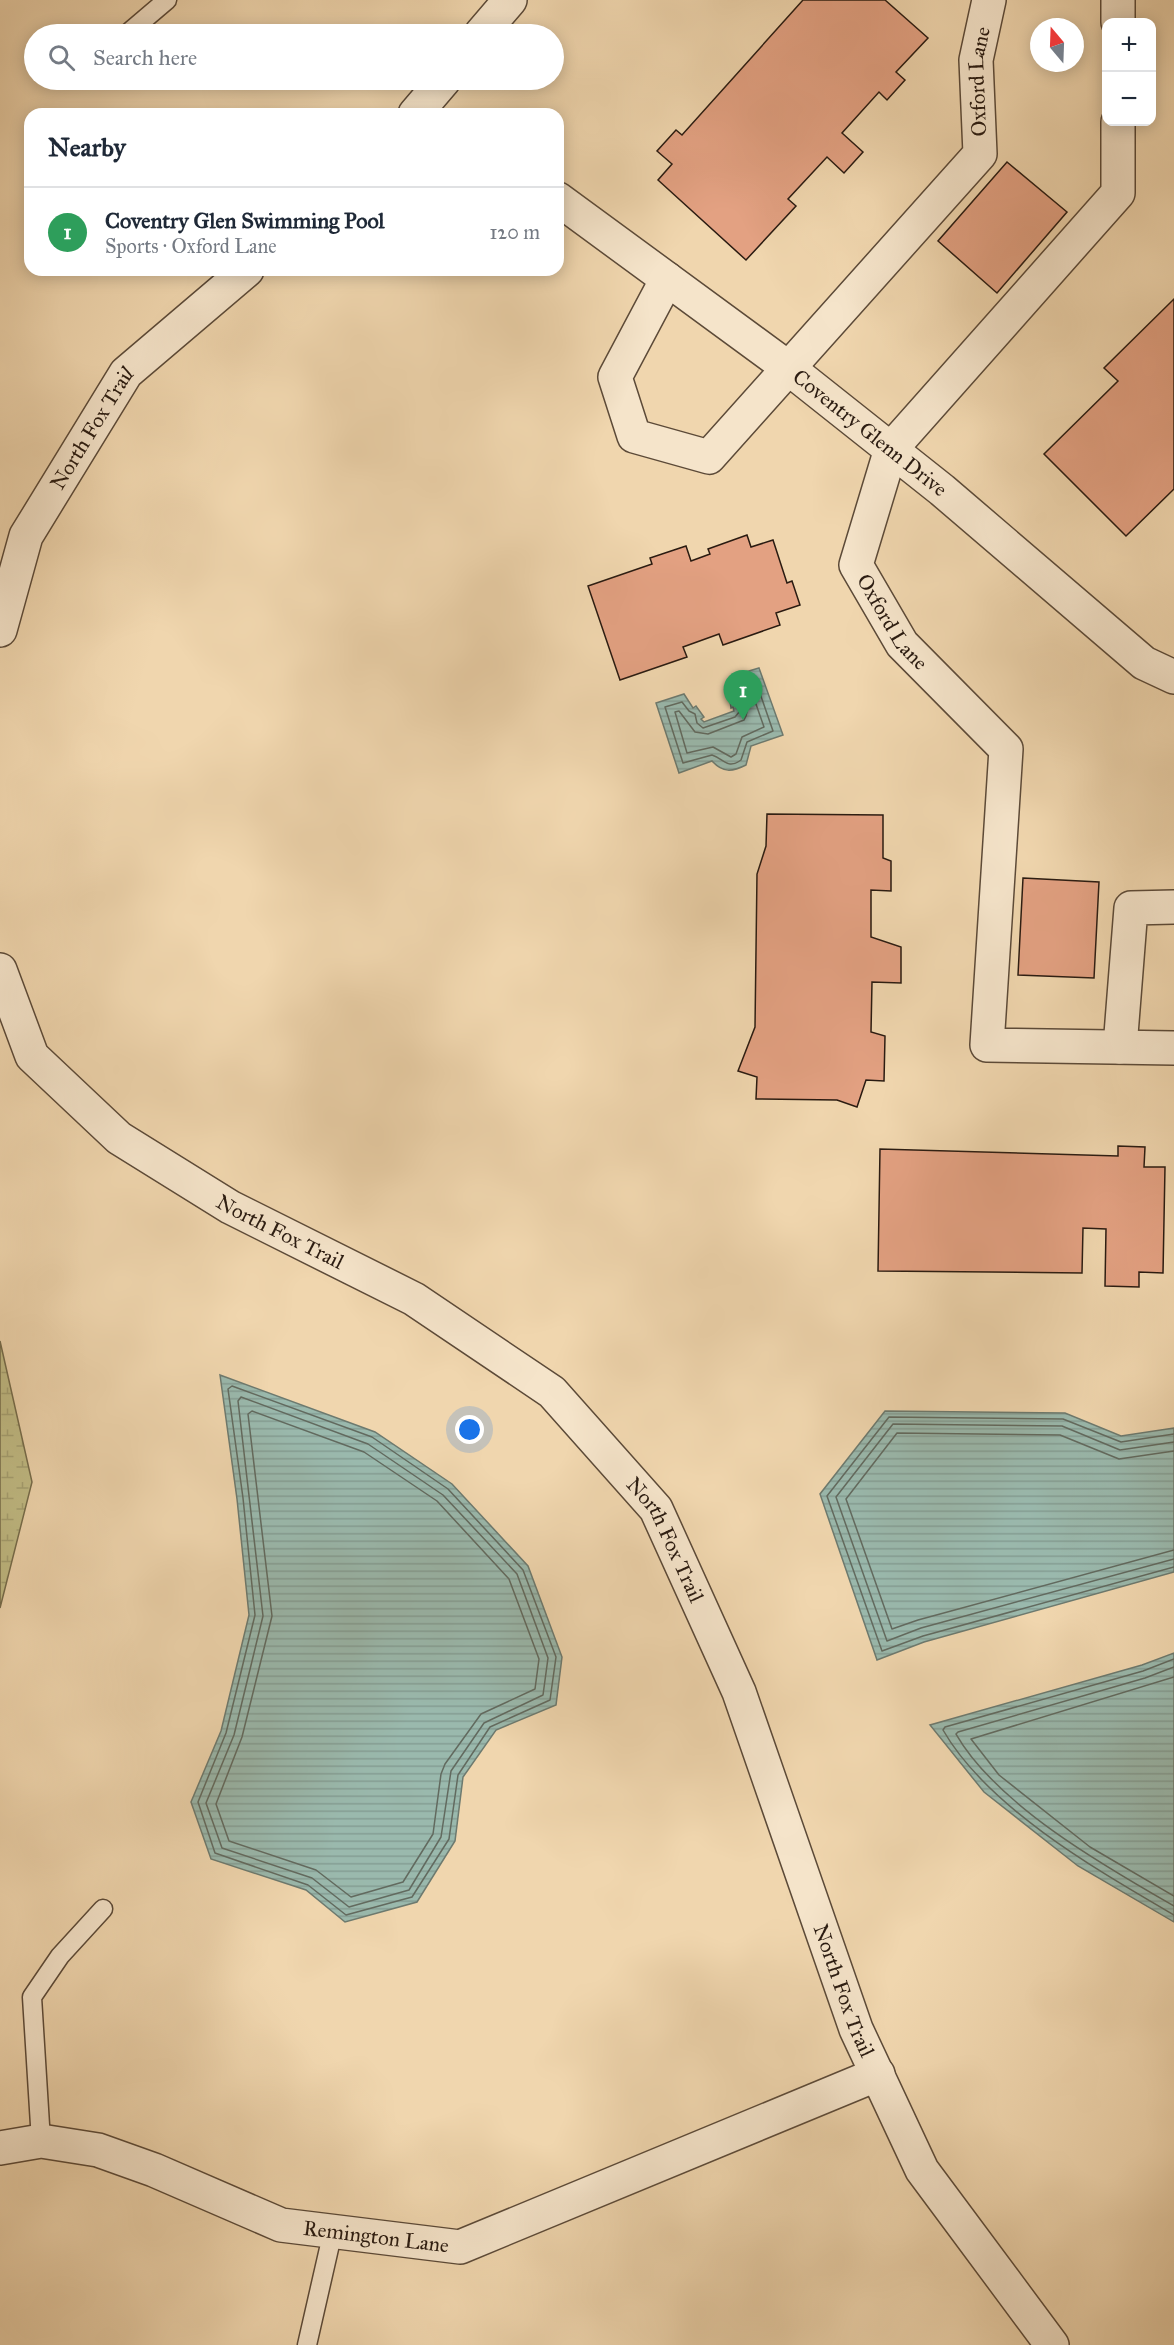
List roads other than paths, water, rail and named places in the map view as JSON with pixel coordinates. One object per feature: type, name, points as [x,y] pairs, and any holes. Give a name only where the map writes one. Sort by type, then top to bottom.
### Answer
[{"type":"street","points":[[490,24],[510,0]]},
{"type":"street","name":"Oxford Lane","points":[[668,279],[615,377],[634,436],[709,457],[787,367],[980,154],[976,60],[989,0]]},
{"type":"street","points":[[1118,0],[1118,18]]},
{"type":"street","name":"Oxford Lane","points":[[1118,126],[1118,193],[891,449],[856,565],[902,644],[1006,749],[987,1045],[1174,1048]]},
{"type":"street","name":"Coventry Glenn Drive","points":[[564,204],[787,367],[891,449],[1144,663],[1174,677]]},
{"type":"street","name":"North Fox Trail","points":[[0,630],[26,536],[126,373],[240,276]]},
{"type":"street","points":[[1120,1047],[1131,908],[1174,907]]},
{"type":"street","name":"North Fox Trail","points":[[0,970],[32,1056],[118,1138],[230,1207],[414,1299],[552,1392],[656,1509],[739,1692],[856,2029],[922,2170],[1052,2345]]},
{"type":"street","name":"Remington Lane","points":[[0,2148],[41,2141],[98,2150],[154,2170],[281,2225],[460,2247],[878,2074]]},
{"type":"lane","points":[[139,24],[167,0]]},
{"type":"lane","points":[[41,2141],[32,1997],[60,1956],[102,1909]]},
{"type":"lane","points":[[307,2345],[333,2231]]},
{"type":"water","points":[[759,668],[783,735],[751,746],[746,765],[741,767],[732,770],[724,769],[712,761],[679,773],[656,703],[684,694],[693,708],[696,706],[704,717],[701,719],[704,722],[734,711],[733,707],[731,708],[729,693],[733,693],[732,676]]},
{"type":"water","points":[[220,1375],[375,1432],[452,1484],[528,1566],[562,1657],[556,1705],[496,1730],[463,1777],[455,1841],[417,1902],[345,1922],[306,1890],[211,1859],[191,1802],[221,1731],[249,1615],[237,1499]]},
{"type":"water","points":[[885,1411],[1065,1413],[1121,1436],[1174,1428],[1174,1572],[924,1642],[877,1660],[820,1494]]},
{"type":"water","points":[[1174,1653],[1174,1922],[1078,1866],[984,1792],[930,1725],[1142,1665]]},
{"type":"place","name":"Coventry Glen Swimming Pool","points":[[743,720]]}]
